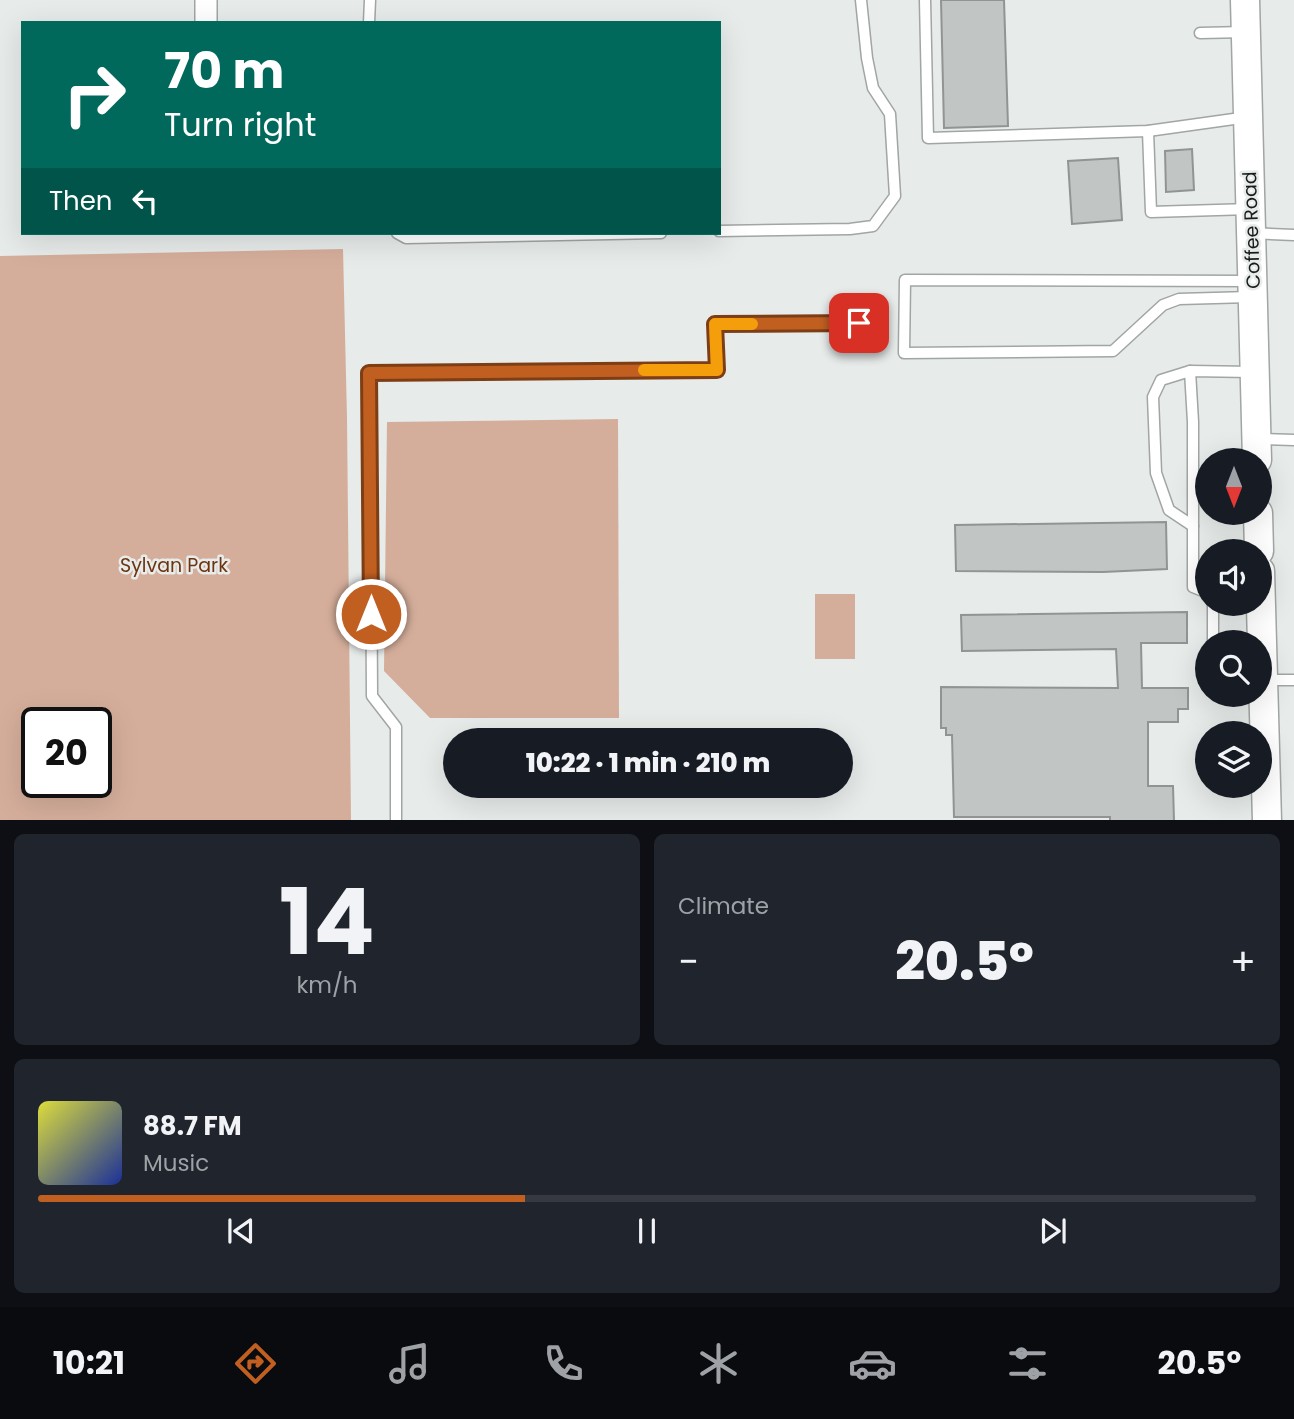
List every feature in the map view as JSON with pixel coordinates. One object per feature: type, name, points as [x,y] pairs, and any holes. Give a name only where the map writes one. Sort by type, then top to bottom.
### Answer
[{"type":"main road","name":"Coffee Road","points":[[1245,0],[1257,448]]},
{"type":"main road","points":[[1264,707],[1267,820]]},
{"type":"street","points":[[206,0],[206,21]]},
{"type":"lane","points":[[369,21],[370,0]]},
{"type":"lane","points":[[721,232],[873,226],[895,196],[890,114],[873,88],[861,0]]},
{"type":"lane","points":[[925,0],[928,138],[1148,131],[1248,117]]},
{"type":"lane","points":[[1200,33],[1246,32]]},
{"type":"lane","points":[[1148,131],[1151,212],[1251,221],[1294,235]]},
{"type":"lane","points":[[401,235],[407,238],[559,235]]},
{"type":"lane","points":[[905,280],[1252,289],[1179,299],[1163,305],[1113,351],[904,352],[905,280]]},
{"type":"lane","points":[[396,820],[396,727],[372,696],[369,373],[717,370],[715,324],[859,323]]},
{"type":"lane","points":[[1193,526],[1169,510],[1156,473],[1153,397],[1161,380],[1190,371],[1255,372]]},
{"type":"lane","points":[[1190,371],[1195,588]]},
{"type":"lane","points":[[1264,448],[1294,440]]},
{"type":"lane","points":[[1272,680],[1294,680]]},
{"type":"green space","name":"Sylvan Park","points":[[343,249],[351,820],[0,820],[0,256]]},
{"type":"green space","points":[[618,419],[619,718],[430,718],[384,671],[387,422]]},
{"type":"green space","points":[[815,594],[855,594],[855,659],[815,659]]},
{"type":"building","points":[[941,0],[1004,0],[1008,126],[944,128]]},
{"type":"building","points":[[1192,149],[1194,190],[1166,192],[1165,151]]},
{"type":"building","points":[[1118,158],[1122,220],[1072,224],[1068,161]]},
{"type":"building","points":[[1166,522],[1167,569],[1103,572],[956,571],[955,525]]},
{"type":"building","points":[[1187,612],[1187,643],[1141,643],[1142,688],[1188,688],[1188,709],[1178,709],[1178,722],[1148,722],[1148,786],[1173,786],[1174,820],[1110,820],[1110,817],[954,817],[952,735],[946,735],[946,728],[941,728],[941,687],[1118,688],[1116,649],[962,651],[961,615]]},
{"type":"slow traffic","points":[[644,370],[717,370],[715,324],[752,324]]},
{"type":"route","points":[[371,614],[369,373],[717,370],[715,324],[859,323]]}]
